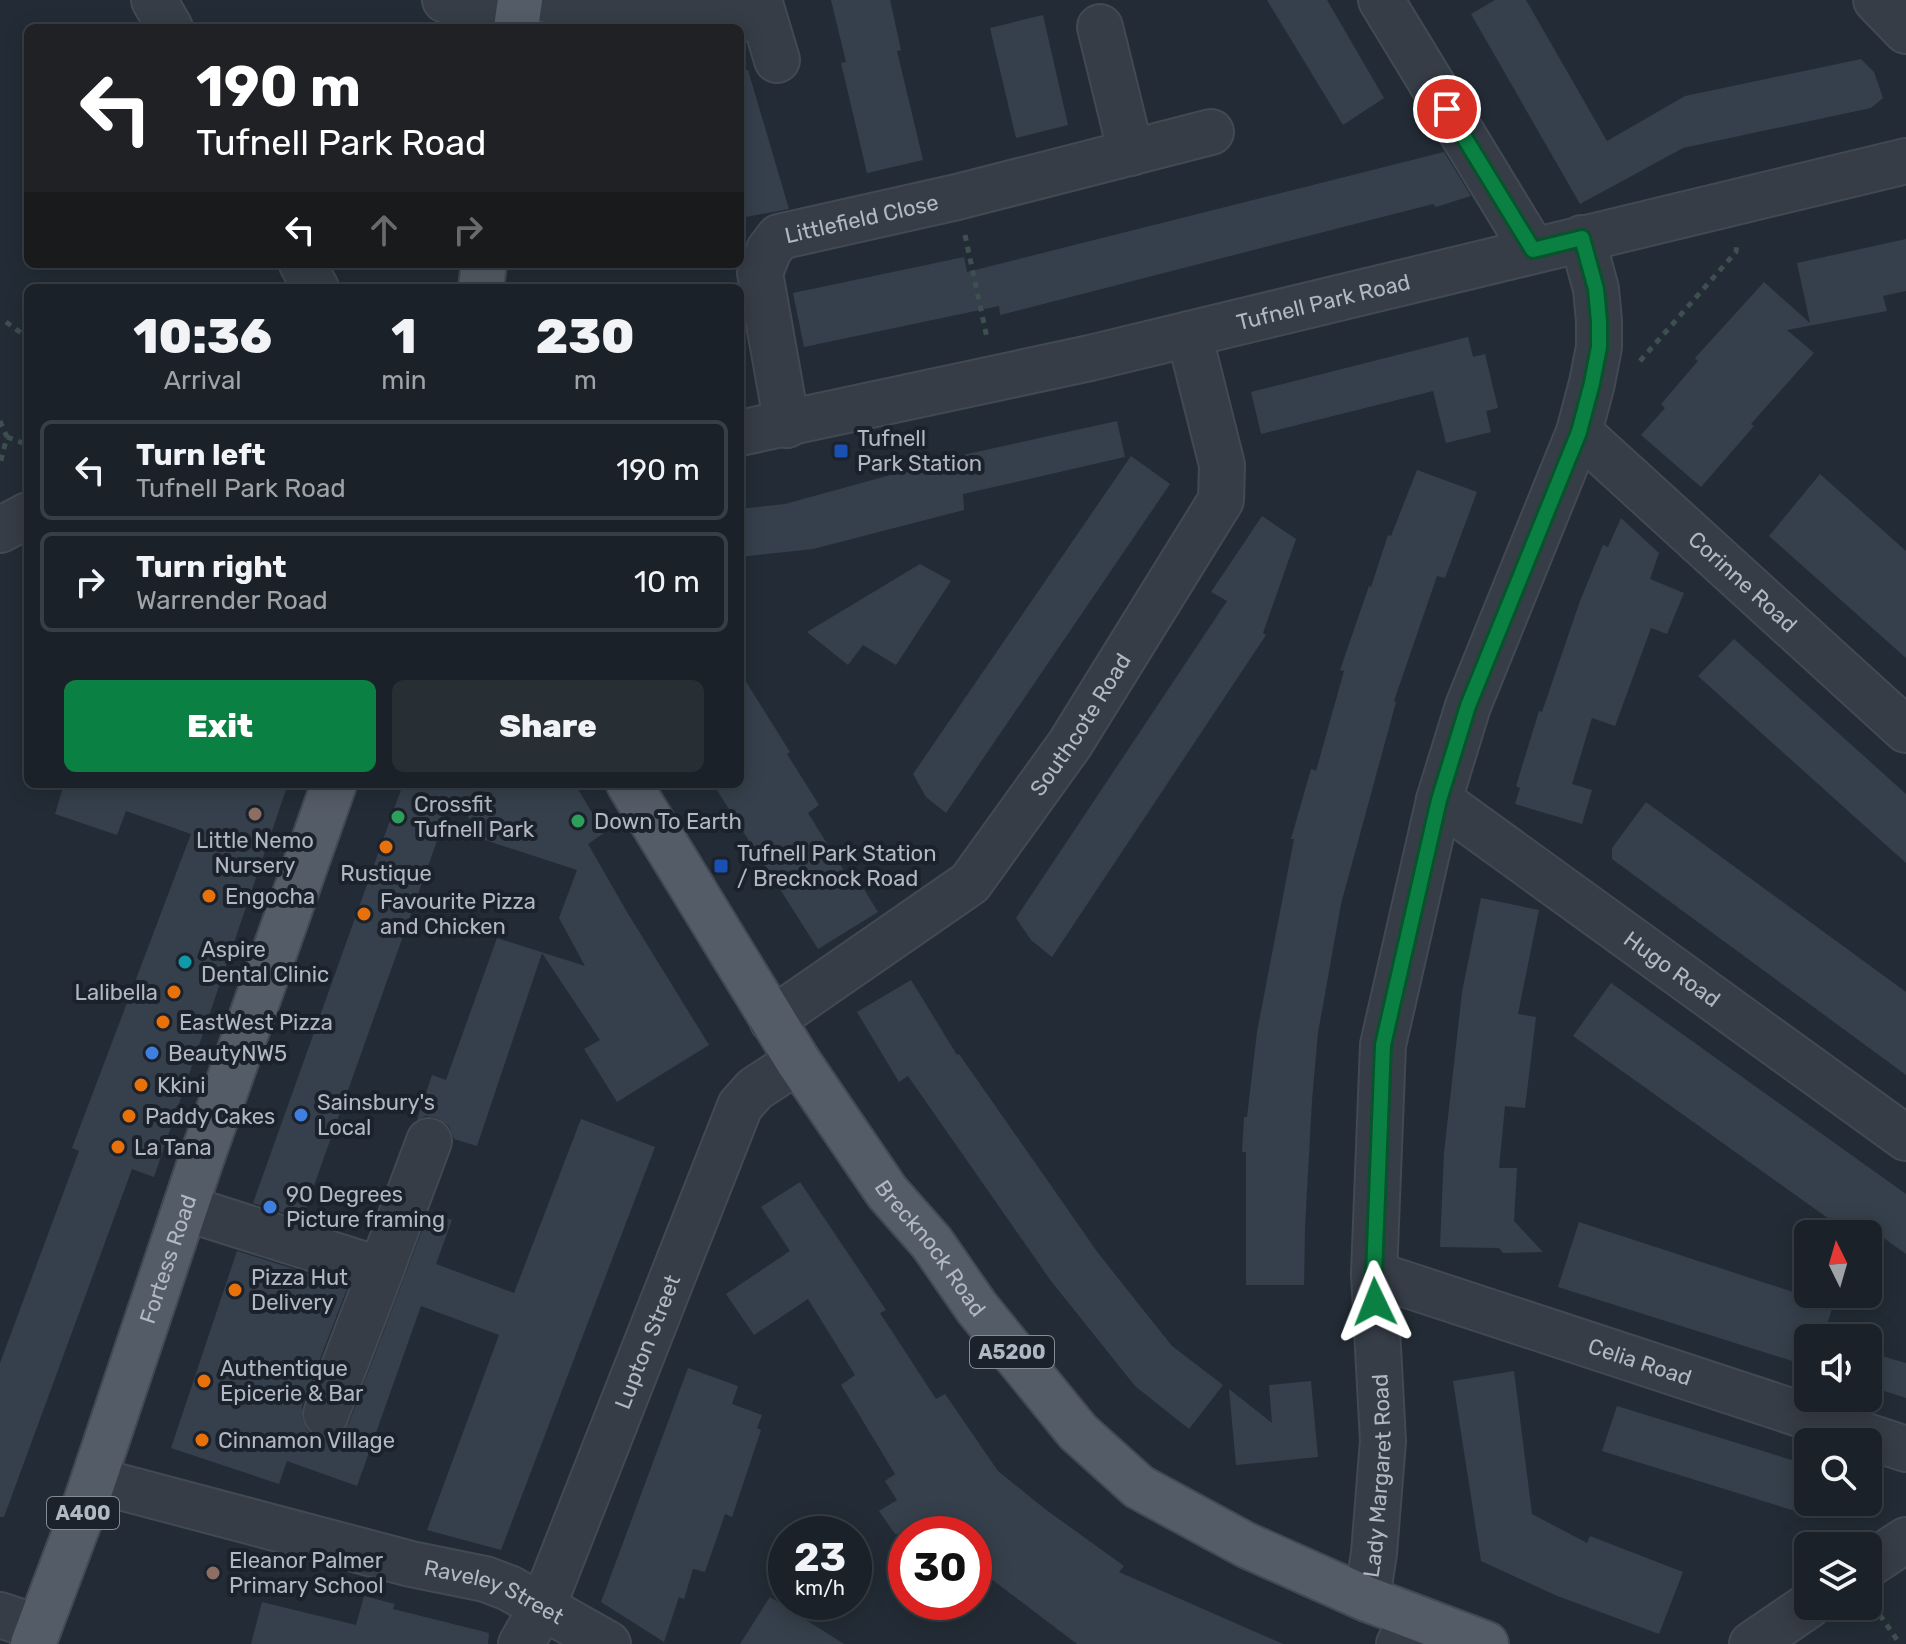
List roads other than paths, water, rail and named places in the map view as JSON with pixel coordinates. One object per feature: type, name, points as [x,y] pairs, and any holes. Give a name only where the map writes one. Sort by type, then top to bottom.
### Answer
[{"type":"main road","name":"Fortess Road","points":[[24,1629],[94,1480],[185,1208],[333,788]]},
{"type":"main road","name":"Brecknock Road","points":[[631,788],[772,1020],[887,1192],[932,1243],[977,1308],[1048,1399],[1078,1432],[1139,1487],[1246,1545],[1367,1599],[1407,1631],[1486,1644]]},
{"type":"street","points":[[154,0],[168,24]]},
{"type":"street","points":[[445,0],[526,10],[733,22],[760,7],[777,60]]},
{"type":"street","points":[[1381,0],[1533,250]]},
{"type":"street","points":[[1876,0],[1906,31]]},
{"type":"street","points":[[1100,27],[1131,153]]},
{"type":"street","name":"Littlefield Close","points":[[787,425],[760,273],[769,250],[779,237],[957,197],[1211,132]]},
{"type":"street","name":"Tufnell Park Road","points":[[744,432],[1189,334],[1906,161]]},
{"type":"street","name":"Lady Margaret Road","points":[[1367,1599],[1383,1441],[1374,1274],[1383,1045],[1439,800],[1468,706],[1579,432],[1592,383],[1599,347],[1599,321],[1596,289],[1582,238]]},
{"type":"street","name":"Southcote Road","points":[[772,1020],[970,883],[1070,744],[1221,500],[1222,465],[1189,334]]},
{"type":"street","name":"Corinne Road","points":[[1579,432],[1906,730]]},
{"type":"street","points":[[0,530],[24,517]]},
{"type":"street","name":"Hugo Road","points":[[1439,800],[1906,1138]]},
{"type":"street","name":"Lupton Street","points":[[521,1644],[543,1606],[740,1106],[755,1089],[798,1061]]},
{"type":"street","points":[[326,1414],[429,1141]]},
{"type":"street","points":[[185,1208],[381,1270]]},
{"type":"street","name":"Celia Road","points":[[1374,1274],[1906,1449]]},
{"type":"street","name":"Raveley Street","points":[[94,1480],[411,1564],[485,1579],[543,1606],[608,1644]]},
{"type":"street","points":[[1882,1556],[1906,1540]]},
{"type":"street","points":[[1752,1644],[1794,1616]]},
{"type":"place","name":"Tufnell Park Station","points":[[841,451]]},
{"type":"place","name":"Little Nemo Nursery","points":[[255,814]]},
{"type":"place","name":"Crossfit Tufnell Park","points":[[398,817]]},
{"type":"place","name":"Down To Earth","points":[[578,821]]},
{"type":"place","name":"Rustique","points":[[386,847]]},
{"type":"place","name":"Tufnell Park Station / Brecknock Road","points":[[721,866]]},
{"type":"place","name":"Engocha","points":[[209,896]]},
{"type":"place","name":"Favourite Pizza and Chicken","points":[[364,914]]},
{"type":"place","name":"Aspire Dental Clinic","points":[[185,962]]},
{"type":"place","name":"Lalibella","points":[[174,992]]},
{"type":"place","name":"EastWest Pizza","points":[[163,1022]]},
{"type":"place","name":"BeautyNW5","points":[[152,1053]]},
{"type":"place","name":"Kkini","points":[[141,1085]]},
{"type":"place","name":"Sainsbury's Local","points":[[301,1115]]},
{"type":"place","name":"Paddy Cakes","points":[[129,1116]]},
{"type":"place","name":"La Tana","points":[[118,1147]]},
{"type":"place","name":"90 Degrees Picture framing","points":[[270,1207]]},
{"type":"place","name":"Pizza Hut Delivery","points":[[235,1290]]},
{"type":"place","name":"Authentique Epicerie & Bar","points":[[204,1381]]},
{"type":"place","name":"Cinnamon Village","points":[[202,1440]]},
{"type":"place","name":"Eleanor Palmer Primary School","points":[[213,1573]]}]
